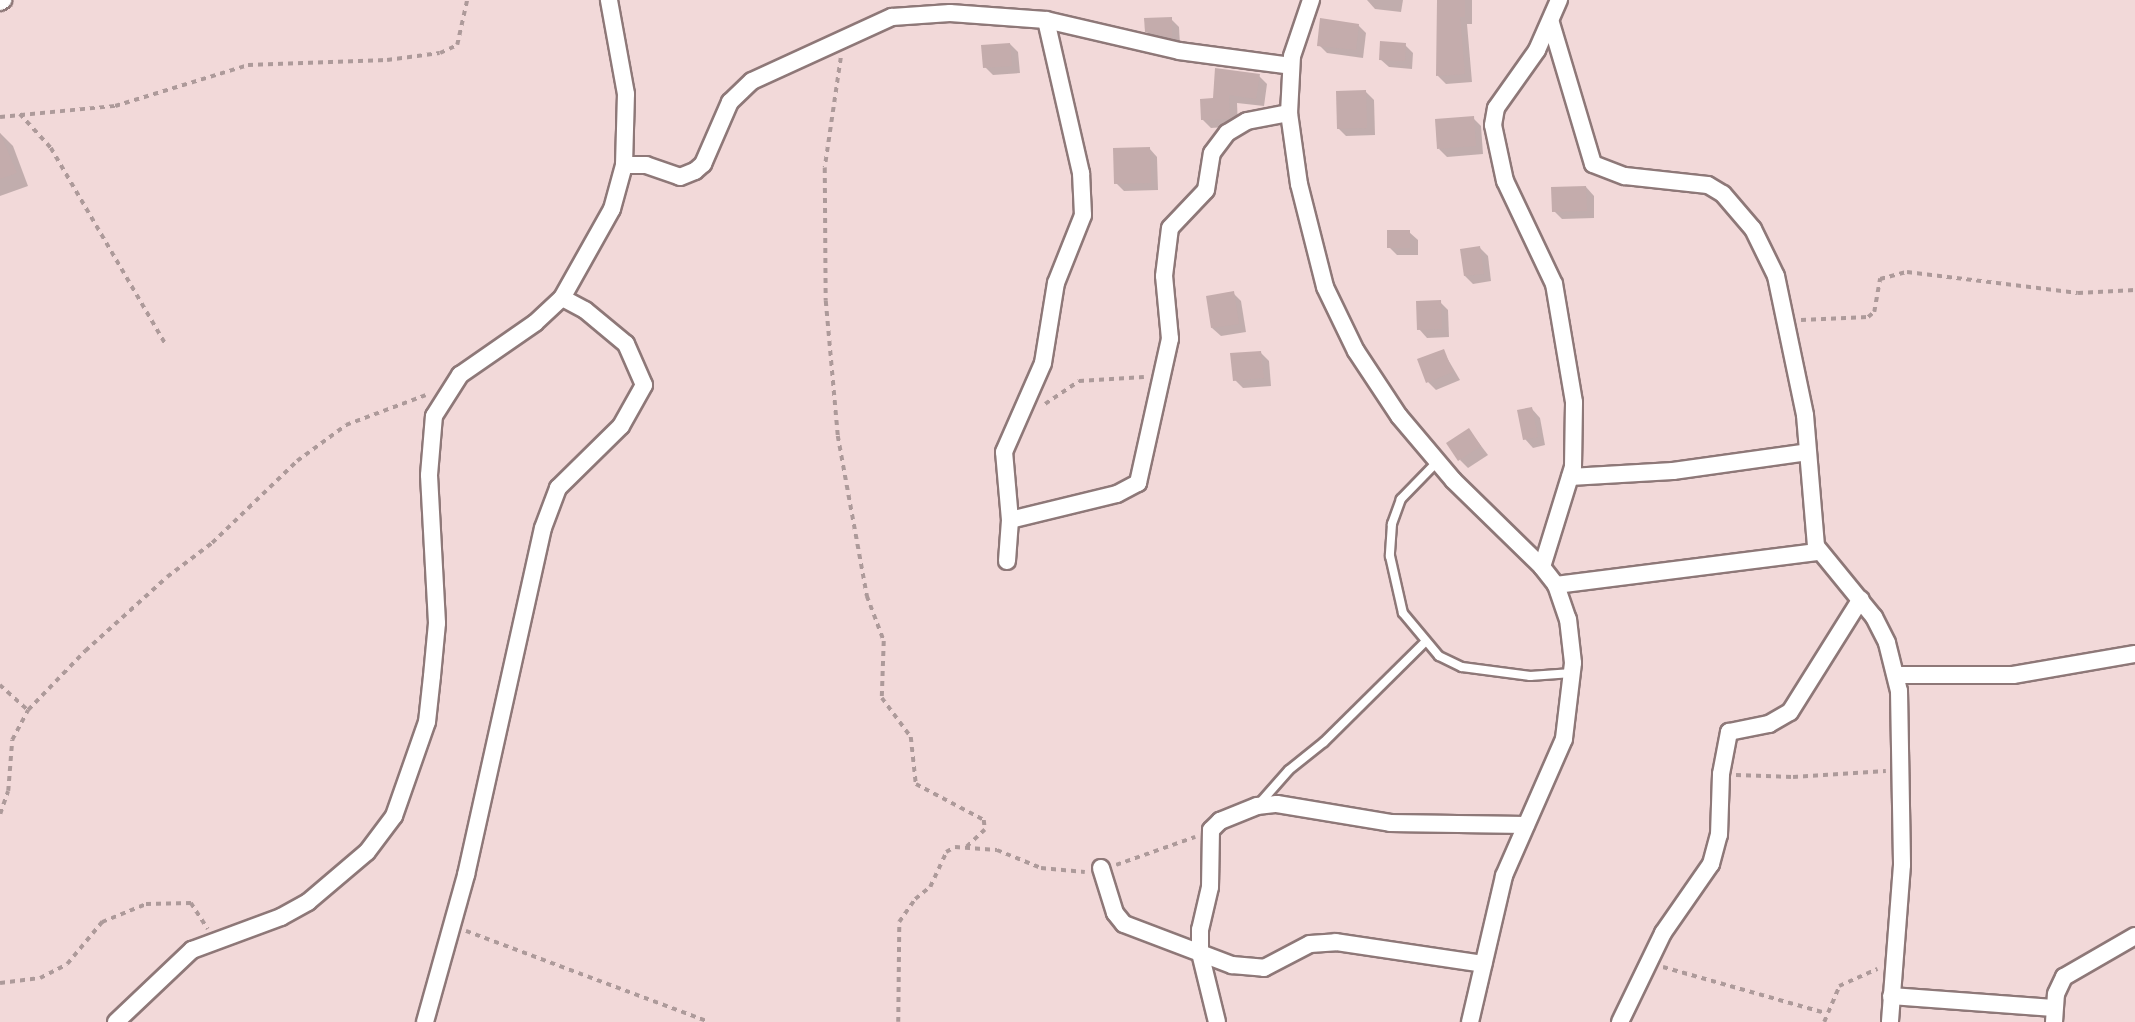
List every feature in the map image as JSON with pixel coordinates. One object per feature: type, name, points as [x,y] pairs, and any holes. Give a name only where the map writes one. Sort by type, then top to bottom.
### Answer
[{"type":"street","points":[[116,1022],[177,960],[213,940],[281,917],[308,902],[367,852],[403,796],[427,722],[437,623],[430,439],[448,387],[562,298],[600,237],[624,164],[623,65],[609,0]]},
{"type":"street","points":[[1311,0],[1291,66],[1289,113],[1304,208],[1325,287],[1356,351],[1437,462],[1542,567],[1556,585],[1569,619],[1572,673],[1564,739],[1504,876],[1470,1022]]},
{"type":"street","points":[[1542,567],[1570,477],[1574,402],[1562,317],[1554,284],[1505,181],[1493,134],[1496,107],[1551,23],[1559,0]]},
{"type":"street","points":[[624,164],[646,165],[680,177],[695,171],[712,146],[730,102],[752,81],[844,35],[891,17],[950,13],[1046,20],[1179,51],[1291,66]]},
{"type":"street","points":[[1007,561],[1010,520],[1004,452],[1043,363],[1056,283],[1083,215],[1081,173],[1046,20]]},
{"type":"street","points":[[1551,23],[1593,164],[1625,176],[1708,185],[1723,194],[1765,251],[1789,321],[1819,552],[1861,599],[1887,643],[1896,675],[1902,770],[1902,865],[1892,968],[1890,1022]]},
{"type":"street","points":[[1010,520],[1117,494],[1138,483],[1170,339],[1164,276],[1170,228],[1206,190],[1212,153],[1227,133],[1248,121],[1289,113]]},
{"type":"street","points":[[425,1022],[452,926],[543,528],[558,488],[621,426],[644,384],[626,344],[585,310],[562,298]]},
{"type":"street","points":[[1570,477],[1673,471],[1808,452]]},
{"type":"street","points":[[1556,585],[1819,552]]},
{"type":"street","points":[[1620,1022],[1647,963],[1710,864],[1718,835],[1721,774],[1729,732],[1769,724],[1790,712],[1861,599]]},
{"type":"street","points":[[1896,675],[2013,675],[2135,654]]},
{"type":"street","points":[[1217,1022],[1200,953],[1200,930],[1210,887],[1211,834],[1220,821],[1257,806],[1277,804],[1390,823],[1525,825]]},
{"type":"street","points":[[1101,868],[1115,913],[1124,924],[1232,965],[1264,968],[1310,944],[1336,942],[1483,964]]},
{"type":"street","points":[[1891,996],[2054,1015],[2064,977],[2135,936]]},
{"type":"lane","points":[[1437,462],[1401,499],[1392,524],[1390,556],[1398,599],[1424,643],[1439,656],[1462,667],[1530,676],[1572,673]]},
{"type":"lane","points":[[1257,806],[1289,770],[1324,742],[1424,643]]},
{"type":"path","points":[[0,117],[19,113],[115,106],[248,65],[440,53],[457,45],[467,0]]},
{"type":"path","points":[[844,35],[825,168],[826,301],[833,405],[867,596],[884,641],[881,698],[911,737],[916,784],[984,820],[985,830],[967,847]]},
{"type":"path","points":[[19,113],[57,158],[166,345]]},
{"type":"path","points":[[1789,321],[1868,317],[1874,312],[1880,279],[1907,272],[2078,293],[2135,290]]},
{"type":"path","points":[[1022,409],[1058,399],[1079,382],[1128,375],[1161,383]]},
{"type":"path","points":[[0,814],[8,791],[12,740],[28,710],[85,651],[167,576],[212,543],[297,461],[346,425],[448,387]]},
{"type":"path","points":[[0,685],[28,710]]},
{"type":"path","points":[[1721,774],[1793,777],[1902,770]]},
{"type":"path","points":[[898,1022],[899,922],[915,898],[930,887],[946,852],[967,847],[1010,853],[1041,868],[1079,873],[1211,834]]},
{"type":"path","points":[[0,983],[40,978],[67,964],[102,922],[146,904],[191,903],[213,940]]},
{"type":"path","points":[[452,926],[710,1022]]},
{"type":"path","points":[[1647,963],[1826,1013]]},
{"type":"path","points":[[1824,1022],[1833,992],[1847,980],[1892,968]]},
{"type":"building","points":[[1437,0],[1465,0],[1465,17],[1460,17],[1465,74],[1436,76]]},
{"type":"building","points":[[1172,17],[1172,38],[1145,32],[1144,18]]},
{"type":"building","points":[[1320,18],[1359,24],[1356,50],[1317,46]]},
{"type":"building","points":[[1380,41],[1406,43],[1405,61],[1379,60]]},
{"type":"building","points":[[1010,43],[1012,66],[983,68],[981,45]]},
{"type":"building","points":[[1215,68],[1260,74],[1256,99],[1229,95],[1230,119],[1201,120],[1200,99],[1213,98]]},
{"type":"building","points":[[1366,90],[1367,128],[1337,129],[1336,91]]},
{"type":"building","points":[[1474,116],[1476,146],[1437,149],[1435,119]]},
{"type":"building","points":[[0,133],[17,173],[0,179]]},
{"type":"building","points":[[1150,147],[1151,183],[1114,184],[1113,148]]},
{"type":"building","points":[[1586,186],[1587,211],[1552,212],[1551,187]]},
{"type":"building","points":[[1387,230],[1410,230],[1410,248],[1387,248]]},
{"type":"building","points":[[1480,246],[1484,274],[1464,276],[1460,249]]},
{"type":"building","points":[[1234,291],[1239,324],[1211,328],[1206,296]]},
{"type":"building","points":[[1441,300],[1442,329],[1417,330],[1416,301]]},
{"type":"building","points":[[1444,349],[1453,372],[1426,383],[1417,359]]},
{"type":"building","points":[[1261,351],[1264,378],[1233,381],[1230,353]]},
{"type":"building","points":[[1532,407],[1538,437],[1523,440],[1517,410]]},
{"type":"building","points":[[1469,428],[1481,446],[1458,461],[1446,443]]}]
